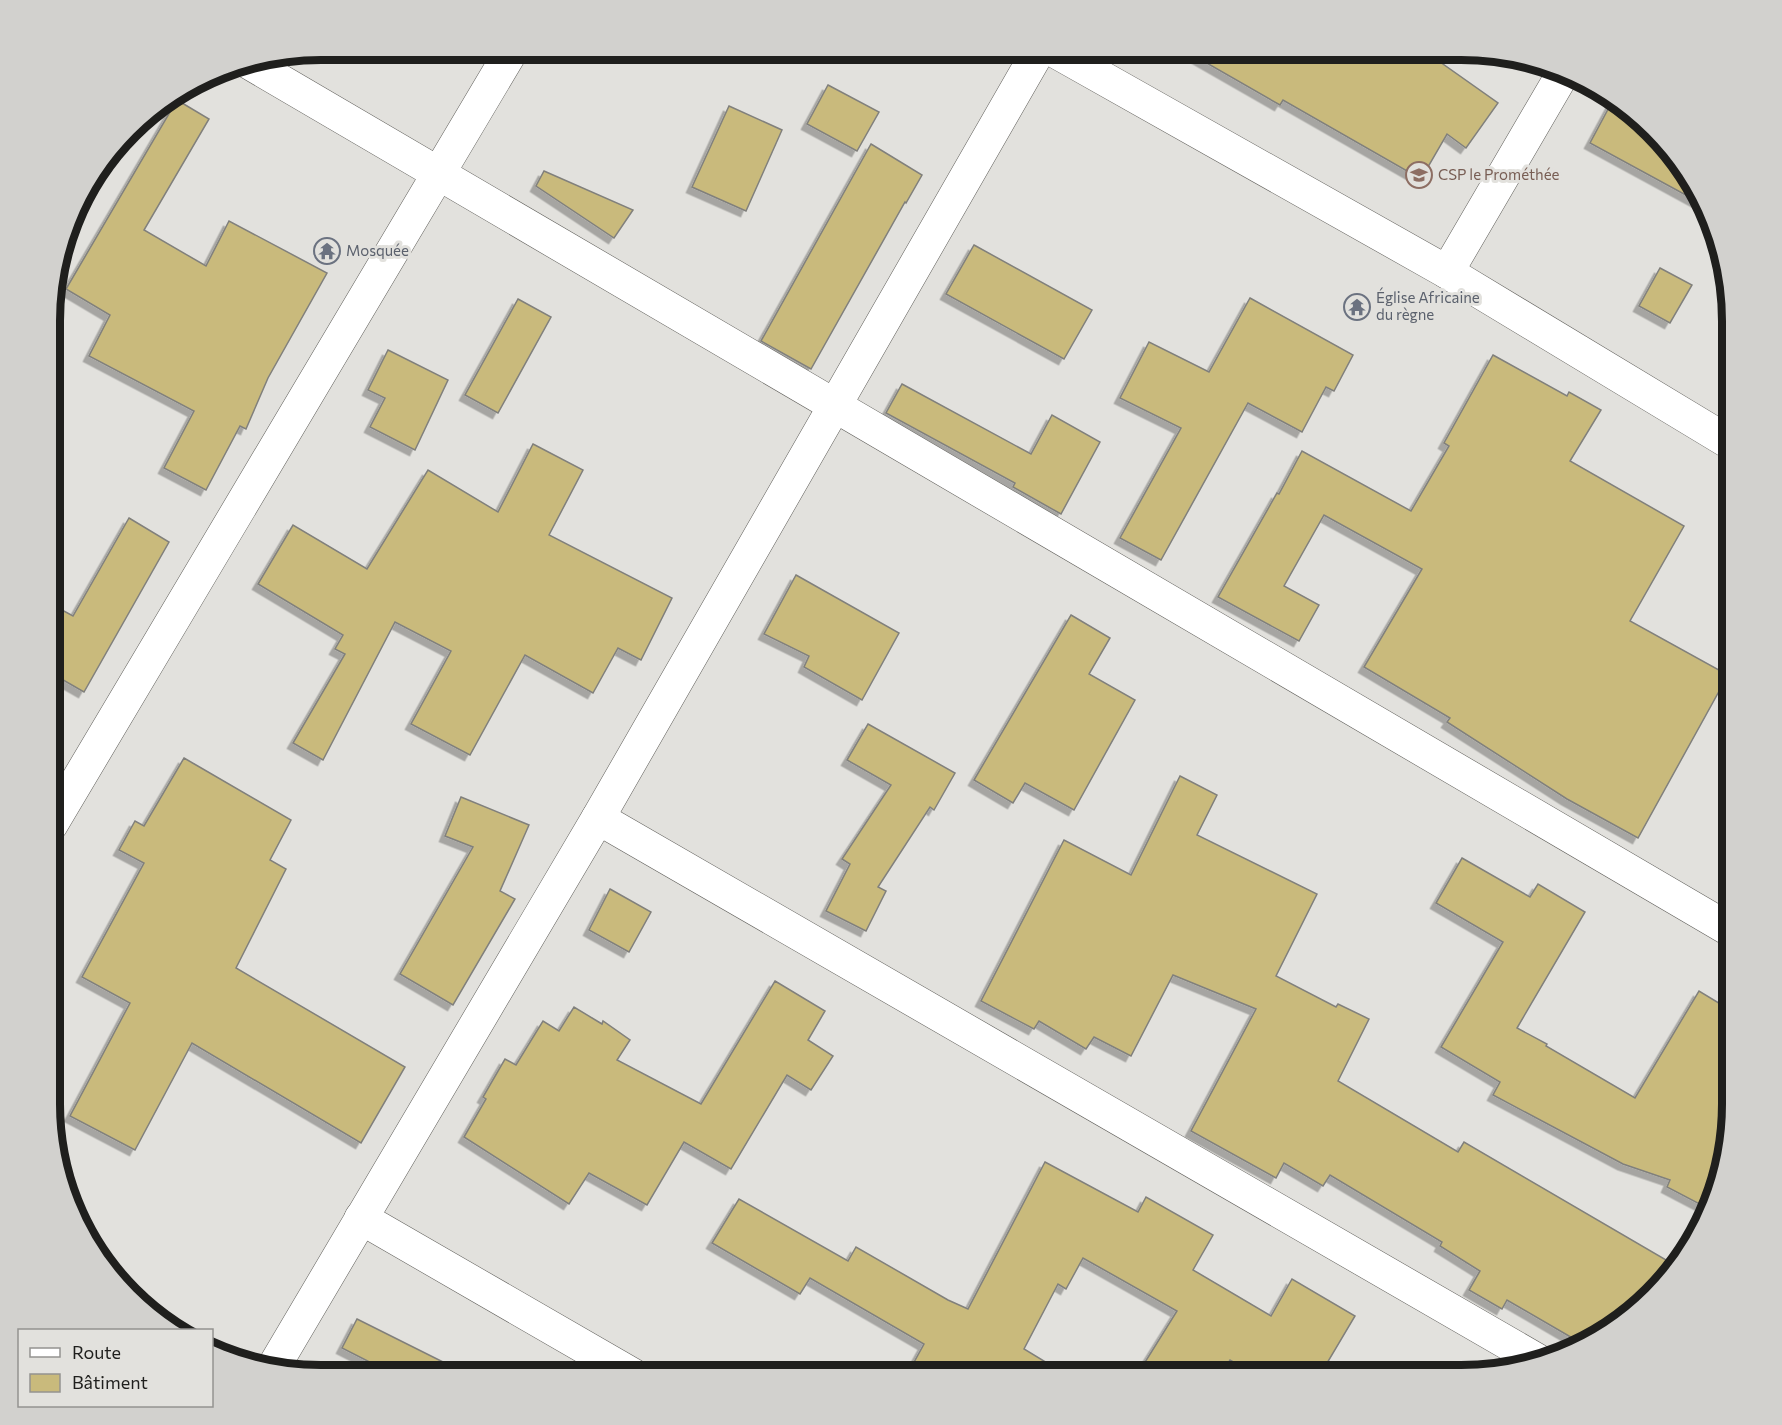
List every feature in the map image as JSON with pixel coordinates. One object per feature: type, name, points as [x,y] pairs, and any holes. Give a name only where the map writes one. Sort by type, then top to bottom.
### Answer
[{"type":"street","points":[[60,810],[506,60]]},
{"type":"street","points":[[277,1361],[598,818],[1033,60]]},
{"type":"street","points":[[1071,60],[1447,272],[1722,438]]},
{"type":"street","points":[[258,68],[1722,925]]},
{"type":"street","points":[[1447,272],[1559,79]]},
{"type":"street","points":[[598,818],[1530,1356]]},
{"type":"street","points":[[361,1218],[616,1365]]},
{"type":"building","points":[[1201,60],[1437,60],[1498,103],[1466,148],[1447,134],[1421,179],[1283,100],[1280,105]]},
{"type":"building","points":[[828,85],[879,112],[857,151],[807,124]]},
{"type":"building","points":[[180,102],[209,119],[144,230],[206,266],[229,221],[327,273],[268,378],[246,429],[240,426],[206,490],[164,468],[194,411],[89,356],[110,315],[66,289],[174,106]]},
{"type":"building","points":[[729,106],[782,130],[746,211],[692,187]]},
{"type":"building","points":[[1610,107],[1646,136],[1668,162],[1691,198],[1590,143]]},
{"type":"building","points":[[871,144],[922,175],[811,369],[761,341]]},
{"type":"building","points":[[544,171],[633,210],[614,238],[536,186]]},
{"type":"building","points":[[974,245],[1092,310],[1064,359],[946,294]]},
{"type":"building","points":[[1660,268],[1692,285],[1670,323],[1639,306]]},
{"type":"building","points":[[1250,298],[1353,355],[1334,391],[1326,387],[1302,432],[1248,403],[1161,560],[1120,538],[1181,428],[1120,398],[1149,342],[1209,372]]},
{"type":"building","points":[[518,299],[551,317],[498,413],[465,395]]},
{"type":"building","points":[[388,350],[448,380],[415,450],[370,427],[385,398],[368,390]]},
{"type":"building","points":[[1493,355],[1567,396],[1569,392],[1601,410],[1570,461],[1684,526],[1630,621],[1722,672],[1722,686],[1638,838],[1567,799],[1447,722],[1450,718],[1364,667],[1422,569],[1324,515],[1284,586],[1319,605],[1299,641],[1218,597],[1302,451],[1411,511],[1449,446],[1444,443]]},
{"type":"building","points":[[902,384],[1031,454],[1052,415],[1100,442],[1061,514],[1013,487],[1015,483],[886,413]]},
{"type":"building","points":[[533,444],[583,470],[549,535],[672,598],[641,660],[618,648],[593,693],[525,655],[470,755],[411,724],[451,651],[395,622],[323,760],[293,743],[345,654],[335,649],[343,635],[258,584],[293,525],[367,569],[428,470],[498,512]]},
{"type":"building","points":[[129,518],[169,542],[84,692],[60,678],[60,609],[73,616]]},
{"type":"building","points":[[796,575],[899,633],[862,700],[804,667],[809,656],[764,634]]},
{"type":"building","points":[[1071,615],[1110,638],[1089,674],[1135,700],[1074,810],[1025,783],[1013,803],[974,780]]},
{"type":"building","points":[[868,724],[955,773],[934,810],[930,807],[878,887],[886,891],[866,931],[826,911],[850,864],[842,859],[891,785],[847,760]]},
{"type":"building","points":[[184,758],[291,820],[270,860],[286,869],[236,968],[405,1067],[361,1143],[192,1043],[135,1150],[70,1116],[130,1003],[82,977],[144,863],[119,850],[135,821],[144,826]]},
{"type":"building","points":[[1180,776],[1217,795],[1197,835],[1317,894],[1276,976],[1336,1007],[1338,1004],[1369,1019],[1338,1081],[1458,1152],[1464,1142],[1668,1263],[1646,1289],[1620,1311],[1574,1339],[1507,1300],[1502,1309],[1469,1290],[1480,1271],[1440,1246],[1442,1242],[1330,1175],[1323,1186],[1284,1163],[1276,1178],[1191,1131],[1256,1009],[1173,975],[1131,1056],[1094,1037],[1086,1049],[1039,1021],[1034,1029],[981,1001],[1064,840],[1131,875]]},
{"type":"building","points":[[461,797],[529,825],[500,891],[515,899],[453,1005],[400,974],[473,847],[445,836]]},
{"type":"building","points":[[1462,858],[1530,897],[1538,884],[1585,912],[1517,1028],[1635,1098],[1699,991],[1722,1005],[1720,1138],[1713,1172],[1702,1205],[1667,1187],[1670,1180],[1623,1164],[1493,1095],[1500,1082],[1441,1047],[1503,942],[1436,903]]},
{"type":"building","points":[[610,889],[651,912],[629,952],[589,930]]},
{"type":"building","points":[[775,981],[825,1011],[808,1040],[833,1056],[811,1090],[787,1075],[731,1169],[684,1142],[647,1205],[589,1173],[569,1204],[464,1137],[505,1059],[516,1065],[543,1021],[559,1031],[574,1007],[602,1024],[603,1021],[630,1040],[617,1060],[701,1104]]},
{"type":"building","points":[[1045,1162],[1138,1212],[1146,1197],[1213,1235],[1193,1270],[1271,1316],[1292,1279],[1355,1316],[1326,1365],[1239,1365],[1230,1360],[1227,1365],[1143,1365],[1177,1311],[1083,1258],[1066,1289],[1058,1284],[1024,1349],[1050,1365],[912,1365],[924,1344],[810,1278],[800,1294],[712,1243],[739,1199],[848,1261],[856,1247],[948,1300],[968,1309]]},
{"type":"building","points":[[357,1319],[449,1365],[375,1365],[342,1348]]},
{"type":"place","name":"CSP le Prométhée","points":[[1419,175]]},
{"type":"place","name":"Mosquée","points":[[327,251]]},
{"type":"place","name":"Église Africaine du règne","points":[[1357,307]]}]
